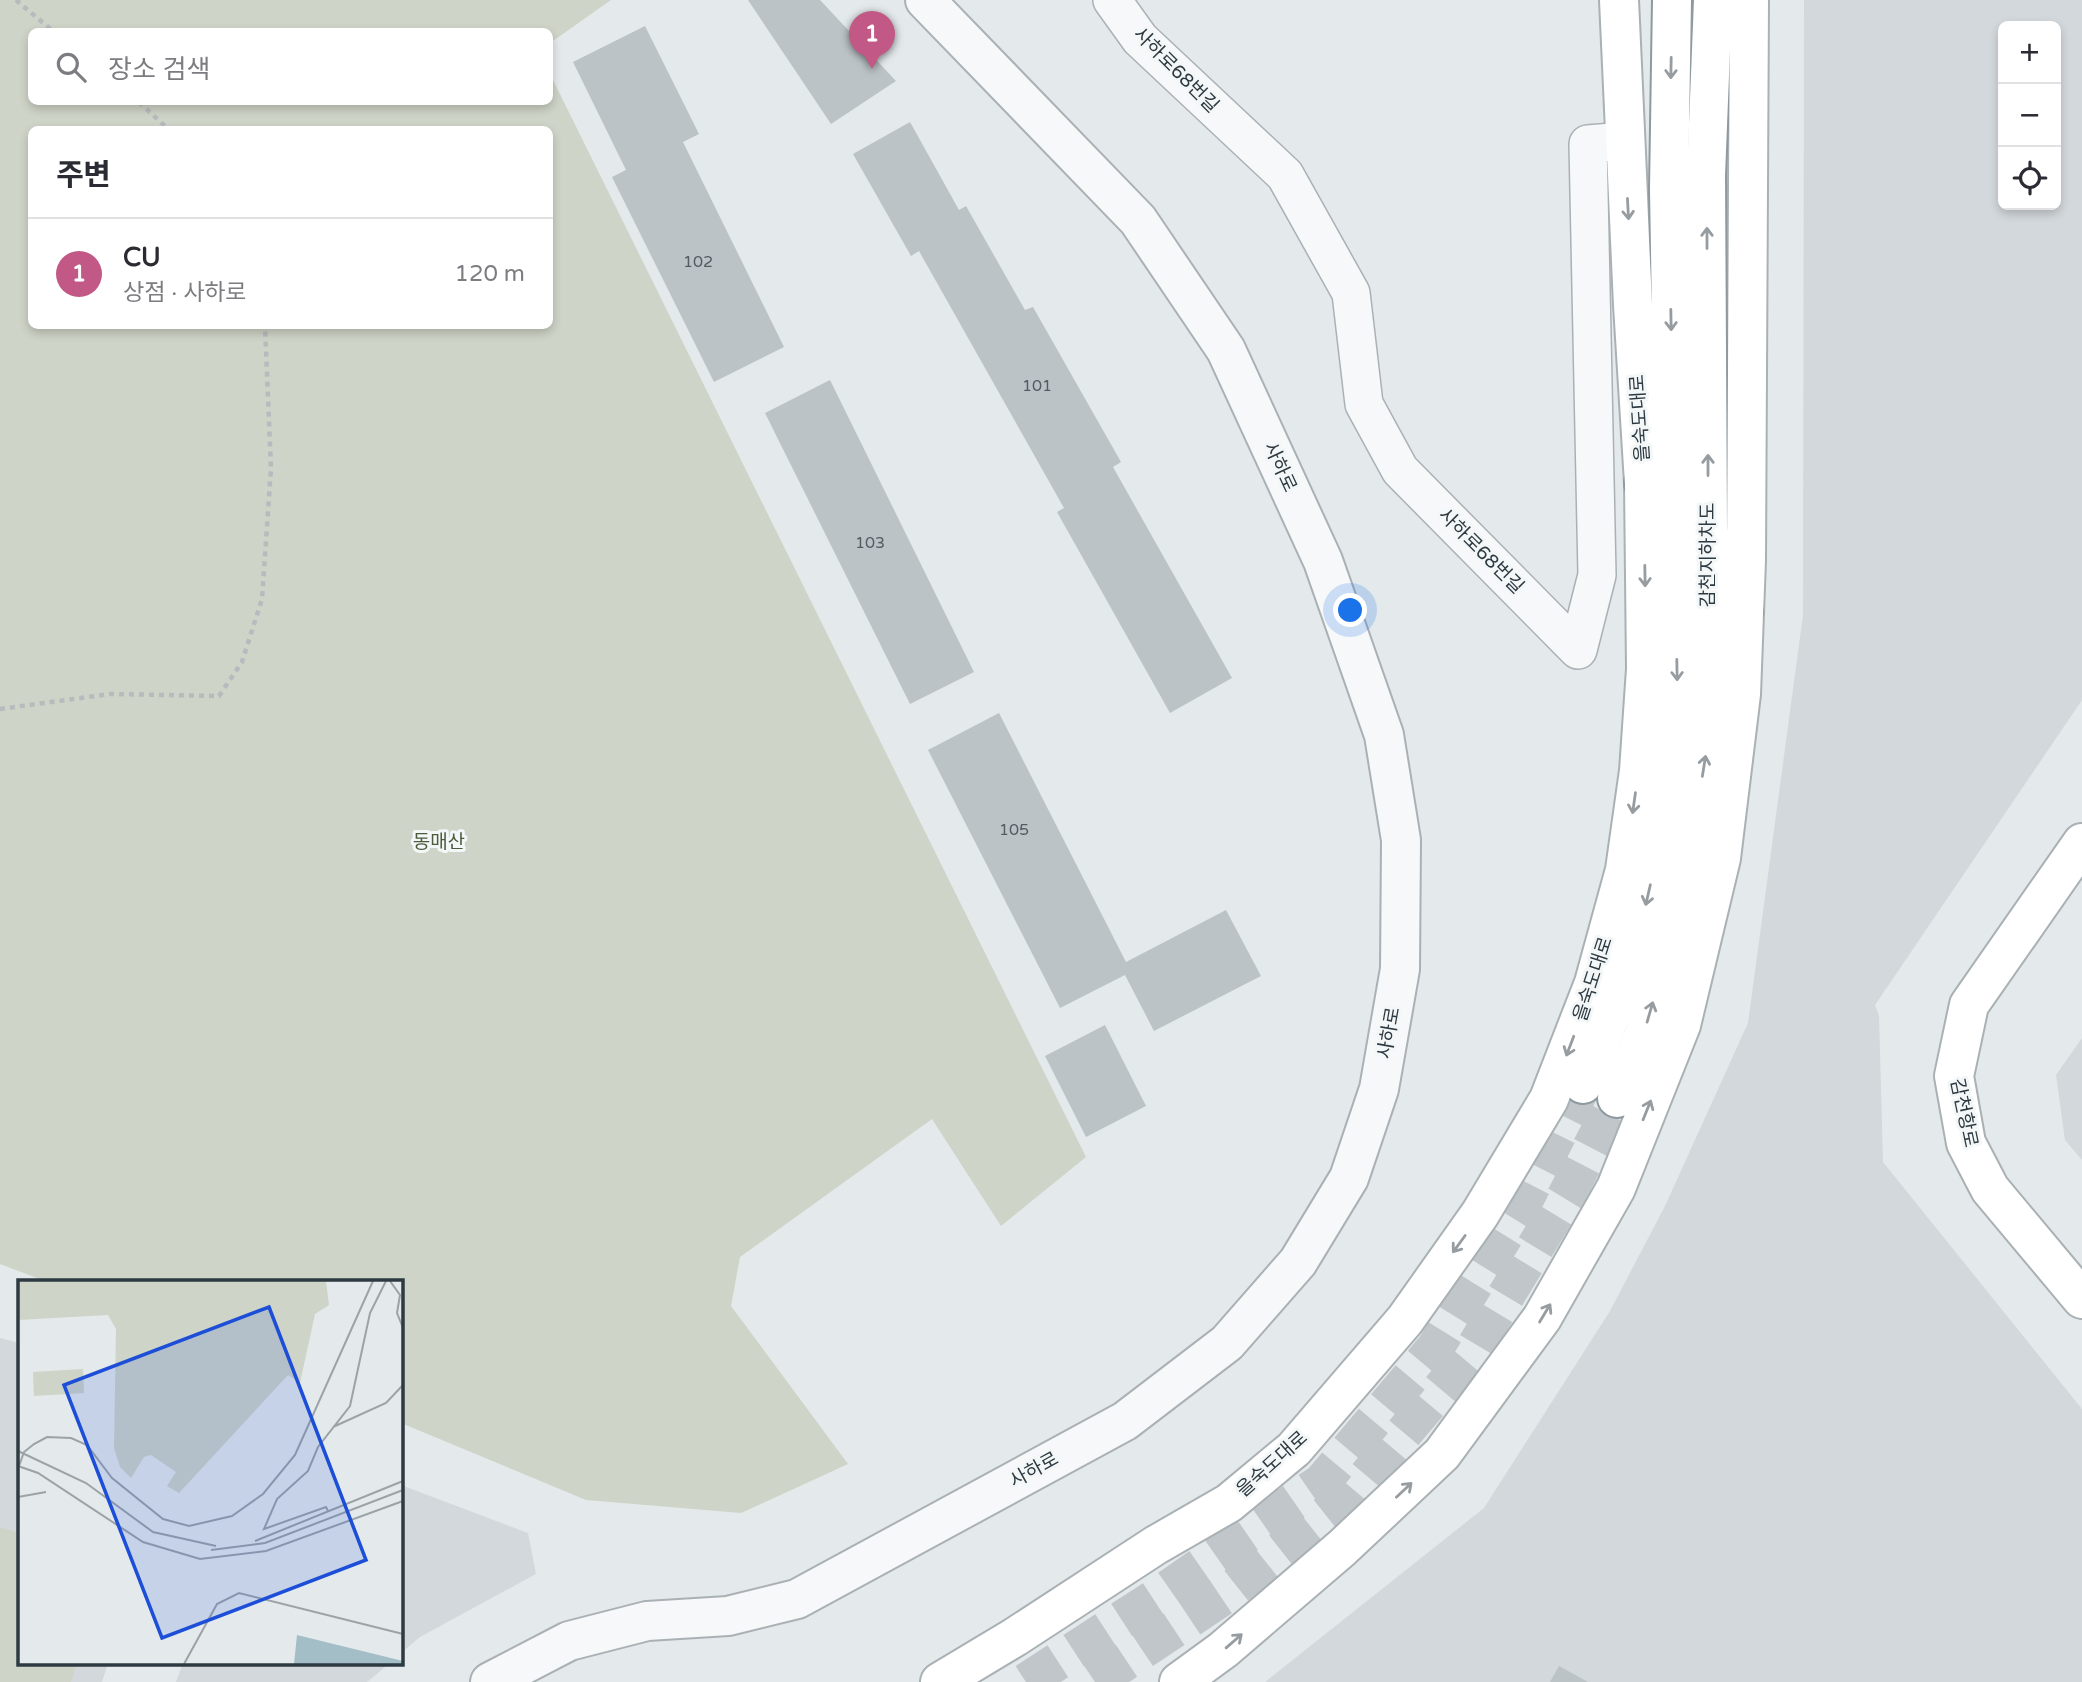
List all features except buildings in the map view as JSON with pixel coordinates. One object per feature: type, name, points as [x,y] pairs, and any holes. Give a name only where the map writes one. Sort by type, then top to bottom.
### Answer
[{"type":"main road","name":"을숙도대로","points":[[940,1682],[1015,1637],[1156,1545],[1229,1503],[1294,1448],[1405,1320],[1480,1214],[1549,1099],[1594,983],[1625,870],[1639,771],[1646,669],[1644,484],[1619,0]]},
{"type":"main road","name":"감천지하차도","points":[[1672,0],[1669,189],[1677,681],[1665,793],[1648,896],[1619,995],[1600,1091],[1644,1034],[1683,900],[1707,749],[1709,531],[1706,175],[1713,0]]},
{"type":"main road","points":[[1179,1682],[1223,1650],[1333,1557],[1442,1454],[1542,1318],[1616,1188],[1681,1025],[1721,858],[1741,694],[1749,0]]},
{"type":"main road","points":[[1644,484],[1676,572]]},
{"type":"main road","points":[[1709,531],[1743,612]]},
{"type":"main road","name":"감천항로","points":[[2082,843],[1969,1005],[1954,1076],[1966,1143],[1990,1189],[2082,1299]]},
{"type":"street","name":"사하로","points":[[489,1682],[569,1641],[647,1621],[728,1616],[797,1599],[1125,1421],[1227,1343],[1298,1262],[1349,1178],[1379,1089],[1400,969],[1401,840],[1384,735],[1323,561],[1226,350],[1138,220],[925,0]]},
{"type":"street","name":"사하로68번길","points":[[1112,0],[1140,39],[1285,175],[1351,293],[1364,404],[1400,470],[1578,650],[1597,575],[1588,144],[1625,141]]},
{"type":"path","points":[[16,0],[49,28]]},
{"type":"path","points":[[142,105],[165,126]]},
{"type":"path","points":[[0,709],[110,694],[219,696],[242,662],[262,599],[270,481],[265,329]]},
{"type":"shaded area","points":[[1804,0],[2082,0],[2082,700],[1875,1005],[1879,1016],[1883,1162],[2082,1409],[2082,1682],[1265,1682],[1484,1508],[1610,1311],[1665,1206],[1748,1023],[1803,615]]},
{"type":"shaded area","points":[[2082,1038],[2082,1160],[2065,1140],[2056,1075]]},
{"type":"shaded area","points":[[0,1338],[18,1343],[18,1664],[108,1664],[102,1682],[0,1682]]},
{"type":"shaded area","points":[[402,1485],[528,1533],[536,1574],[420,1637],[402,1652]]},
{"type":"shaded area","points":[[183,1664],[389,1664],[367,1682],[176,1682]]},
{"type":"green space","name":"동매산","points":[[0,0],[611,0],[553,41],[553,28],[28,28],[28,105],[553,105],[553,80],[1086,1157],[1001,1226],[932,1119],[740,1257],[731,1306],[848,1464],[741,1513],[586,1500],[402,1423],[402,1280],[42,1280],[0,1264]]},
{"type":"green space","points":[[0,1527],[18,1533],[18,1664],[77,1664],[71,1682],[0,1682]]},
{"type":"tunnel","points":[[1026,1682],[1155,1598],[1322,1482],[1435,1348],[1516,1217],[1583,1084]]},
{"type":"tunnel","points":[[1095,1682],[1222,1597],[1353,1493],[1472,1352],[1566,1196],[1617,1098]]},
{"type":"place","name":"CU","points":[[872,69]]}]
